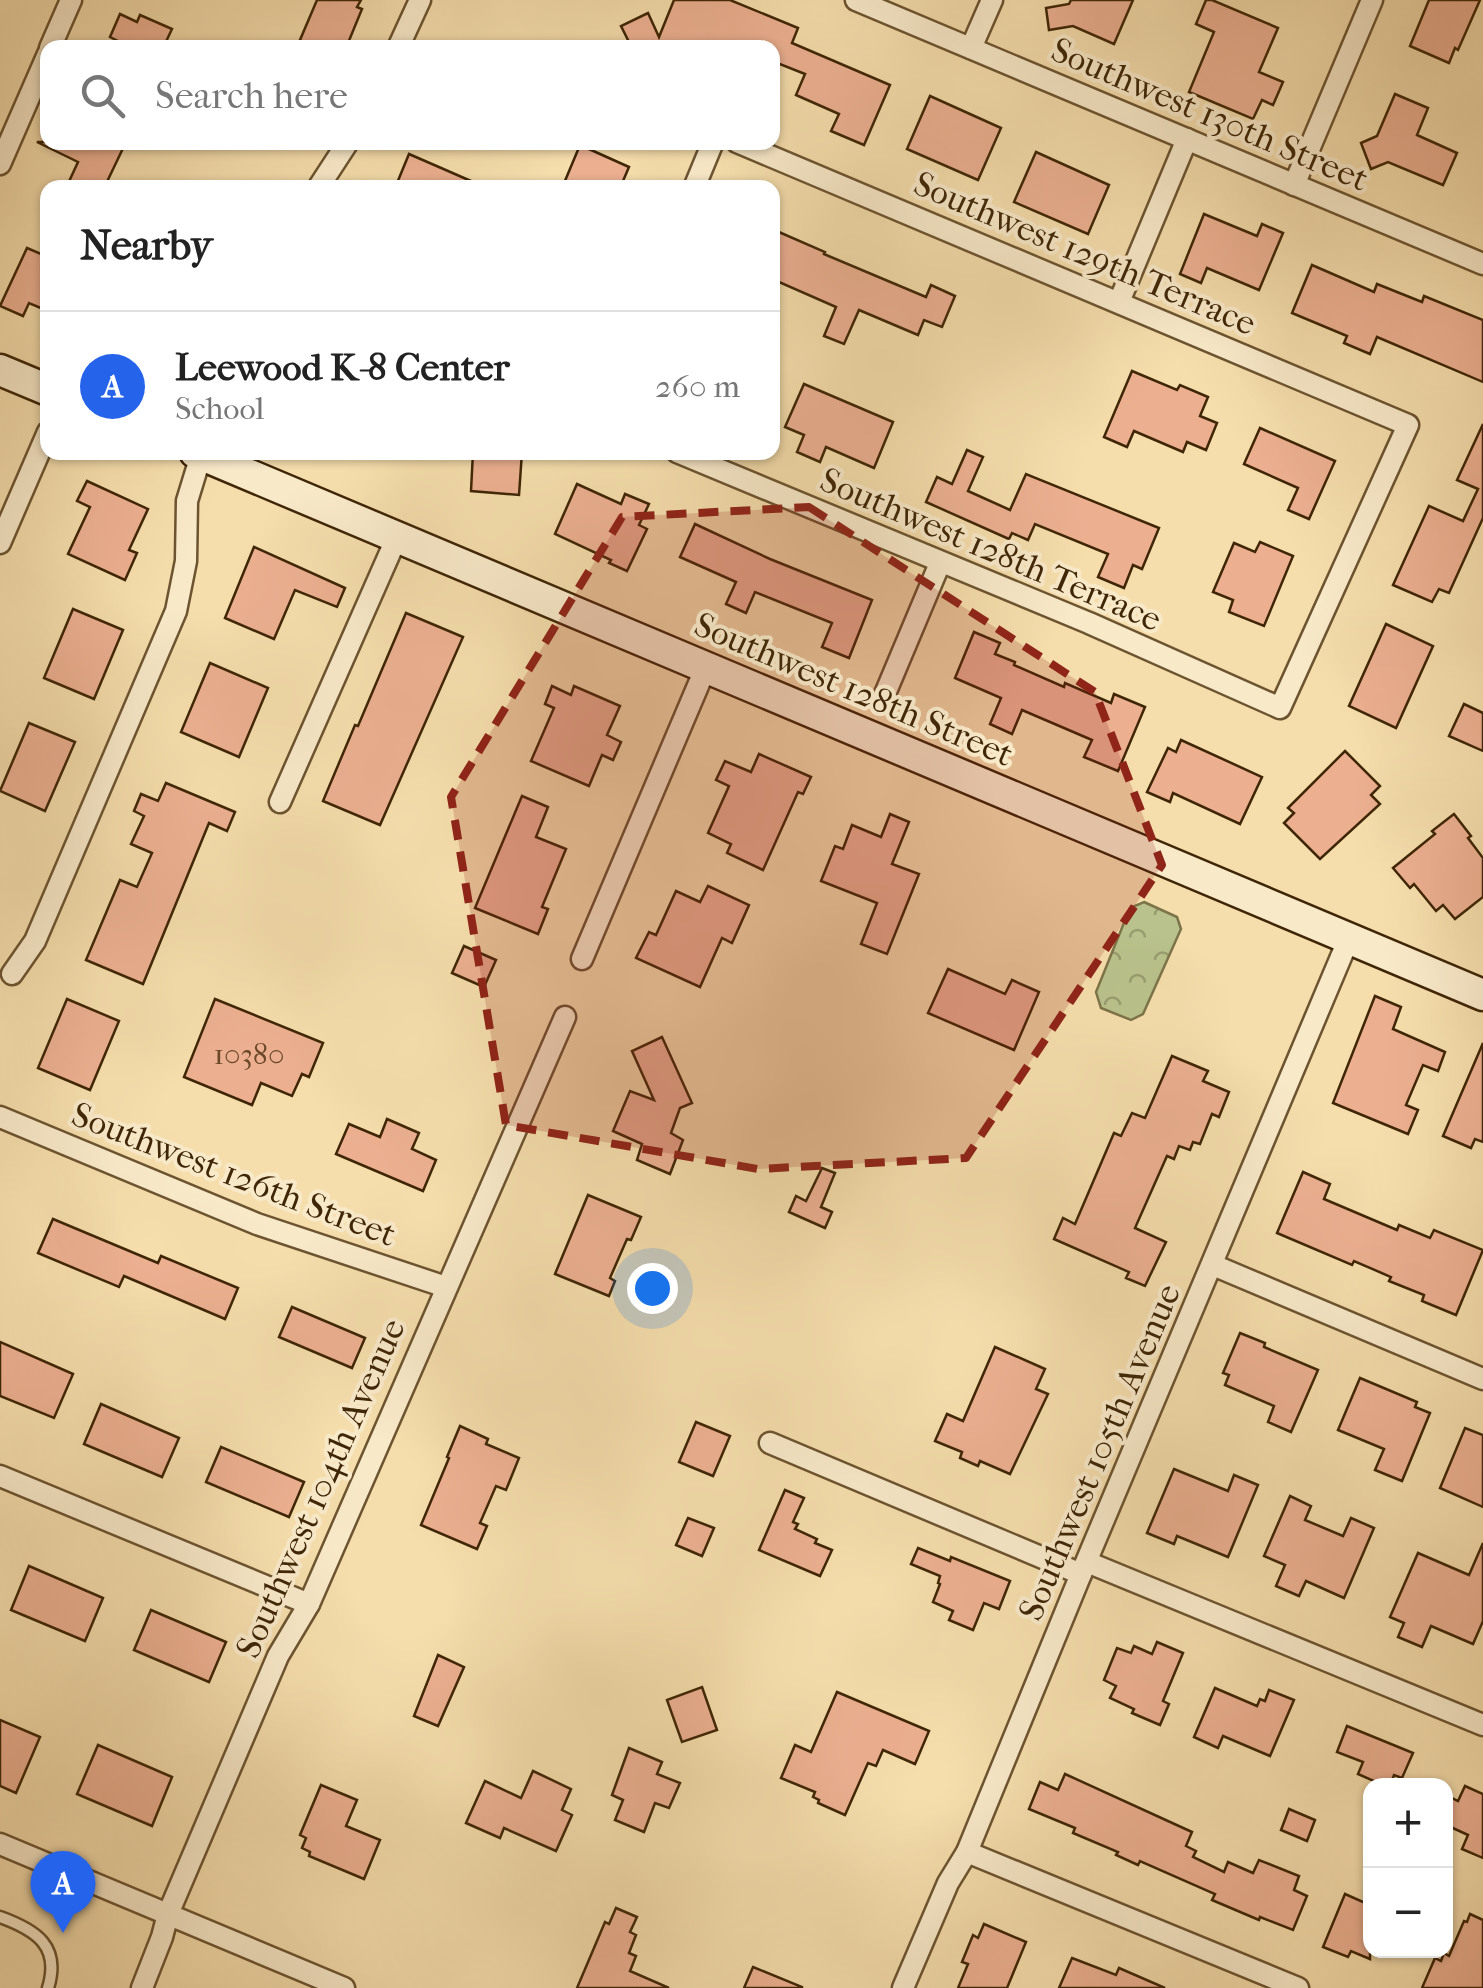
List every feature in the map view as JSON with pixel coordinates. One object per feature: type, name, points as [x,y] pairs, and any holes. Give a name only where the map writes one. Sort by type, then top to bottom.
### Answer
[{"type":"street","points":[[54,40],[71,0]]},
{"type":"street","points":[[402,40],[420,0]]},
{"type":"street","name":"Southwest 130th Street","points":[[856,0],[1483,264]]},
{"type":"street","points":[[971,48],[992,0]]},
{"type":"street","points":[[1294,185],[1372,0]]},
{"type":"street","points":[[0,164],[40,72]]},
{"type":"street","points":[[1119,302],[1187,139]]},
{"type":"street","points":[[323,180],[343,150]]},
{"type":"street","points":[[697,180],[709,150]]},
{"type":"street","name":"Southwest 129th Terrace","points":[[756,150],[1408,426],[1280,708]]},
{"type":"street","points":[[0,370],[40,387]]},
{"type":"street","points":[[0,543],[40,450]]},
{"type":"street","points":[[12,974],[35,941],[176,611],[186,561],[187,501],[197,460]]},
{"type":"street","name":"Southwest 128th Street","points":[[216,460],[1483,995]]},
{"type":"street","name":"Southwest 128th Terrace","points":[[696,460],[1280,708]]},
{"type":"street","points":[[280,802],[397,537]]},
{"type":"street","points":[[882,701],[940,563]]},
{"type":"street","points":[[582,959],[706,668]]},
{"type":"street","name":"Southwest 105th Avenue","points":[[903,1988],[948,1883],[967,1852],[1350,938]]},
{"type":"street","name":"Southwest 104th Avenue","points":[[142,1988],[168,1914],[278,1656],[308,1604],[565,1017]]},
{"type":"street","name":"Southwest 126th Street","points":[[0,1117],[256,1224],[446,1287]]},
{"type":"street","points":[[1213,1265],[1483,1379]]},
{"type":"street","points":[[770,1444],[1483,1725]]},
{"type":"street","points":[[0,1476],[308,1604]]},
{"type":"street","points":[[0,1844],[344,1988]]},
{"type":"street","points":[[967,1852],[1298,1988]]},
{"type":"lane","points":[[0,1917],[20,1924],[48,1948],[53,1965],[48,1988]]},
{"type":"highlighted area","points":[[809,507],[1095,692],[1162,865],[966,1158],[758,1169],[506,1125],[451,797],[622,517]]},
{"type":"green space","points":[[1144,902],[1177,917],[1181,929],[1143,1014],[1131,1020],[1101,1008],[1096,992],[1130,908]]},
{"type":"building","points":[[317,0],[361,0],[357,7],[362,9],[349,40],[300,40]]},
{"type":"building","points":[[674,0],[730,0],[798,28],[792,43],[890,85],[864,145],[831,131],[839,114],[796,95],[805,74],[780,64],[780,40],[628,40],[621,26],[648,13],[659,37]]},
{"type":"building","points":[[1071,0],[1133,0],[1114,44],[1073,26],[1049,30],[1046,8],[1069,4]]},
{"type":"building","points":[[1206,0],[1278,28],[1259,72],[1283,82],[1273,105],[1262,100],[1253,119],[1189,92],[1214,32],[1196,24]]},
{"type":"building","points":[[1429,0],[1480,0],[1449,63],[1410,46]]},
{"type":"building","points":[[120,14],[137,22],[140,15],[172,29],[167,40],[110,37]]},
{"type":"building","points":[[1395,94],[1428,108],[1417,135],[1457,153],[1443,185],[1388,162],[1371,169],[1361,143],[1377,136]]},
{"type":"building","points":[[930,96],[1001,128],[978,180],[907,149]]},
{"type":"building","points":[[53,150],[122,150],[108,180],[70,180],[78,162]]},
{"type":"building","points":[[578,150],[591,150],[629,167],[623,180],[565,180]]},
{"type":"building","points":[[1036,152],[1109,185],[1088,234],[1014,202]]},
{"type":"building","points":[[409,154],[469,180],[398,180]]},
{"type":"building","points":[[1204,214],[1257,236],[1262,224],[1283,233],[1259,290],[1207,268],[1201,283],[1180,274]]},
{"type":"building","points":[[780,232],[926,297],[931,285],[955,296],[942,327],[924,320],[918,335],[859,310],[844,344],[824,336],[836,307],[780,282]]},
{"type":"building","points":[[27,248],[40,254],[40,308],[29,303],[23,316],[0,306]]},
{"type":"building","points":[[1312,265],[1374,292],[1377,284],[1422,302],[1424,296],[1483,320],[1483,382],[1377,337],[1370,354],[1344,343],[1347,336],[1292,313]]},
{"type":"building","points":[[1132,371],[1177,390],[1180,385],[1208,397],[1200,416],[1217,423],[1206,450],[1187,442],[1183,452],[1134,431],[1127,447],[1104,437]]},
{"type":"building","points":[[804,384],[893,422],[874,468],[826,447],[820,462],[797,452],[804,435],[785,427]]},
{"type":"building","points":[[1483,424],[1483,518],[1449,593],[1439,589],[1432,602],[1393,585],[1429,506],[1463,521],[1478,489],[1457,480]]},
{"type":"building","points":[[1260,428],[1335,461],[1309,519],[1288,510],[1298,488],[1244,464]]},
{"type":"building","points":[[967,450],[983,457],[968,491],[1010,510],[1026,474],[1159,528],[1142,569],[1133,565],[1124,588],[1098,577],[1108,554],[1035,524],[1028,540],[1012,533],[1009,539],[926,502],[937,477],[952,484]]},
{"type":"building","points":[[473,460],[521,460],[519,495],[471,491]]},
{"type":"building","points":[[87,481],[148,509],[129,550],[137,553],[125,580],[68,554],[90,507],[77,501]]},
{"type":"building","points":[[577,484],[621,504],[625,494],[649,504],[639,525],[647,529],[627,571],[555,534]]},
{"type":"building","points":[[695,524],[872,600],[849,658],[822,647],[832,623],[755,592],[746,613],[726,604],[736,582],[680,557]]},
{"type":"building","points":[[1260,542],[1293,556],[1264,626],[1229,612],[1233,600],[1213,592],[1234,543],[1255,552]]},
{"type":"building","points":[[254,547],[345,588],[337,607],[295,590],[274,639],[225,618]]},
{"type":"building","points":[[73,609],[123,630],[94,699],[44,678]]},
{"type":"building","points":[[406,613],[463,637],[380,825],[323,801]]},
{"type":"building","points":[[1386,624],[1433,646],[1396,728],[1349,706]]},
{"type":"building","points":[[974,632],[1000,643],[995,654],[1064,687],[1065,683],[1111,703],[1114,694],[1145,707],[1118,771],[1084,757],[1092,740],[1022,710],[1012,734],[990,724],[1001,698],[955,678]]},
{"type":"building","points":[[210,663],[268,688],[239,757],[181,732]]},
{"type":"building","points":[[552,686],[571,695],[574,686],[620,706],[607,735],[621,742],[613,760],[602,755],[589,786],[531,761],[554,708],[545,704]]},
{"type":"building","points":[[1464,704],[1483,713],[1483,751],[1449,736]]},
{"type":"building","points":[[29,723],[75,742],[45,811],[0,791]]},
{"type":"building","points":[[1181,740],[1262,777],[1240,824],[1173,793],[1170,802],[1147,792],[1168,748],[1176,752]]},
{"type":"building","points":[[1345,751],[1380,786],[1371,795],[1380,804],[1320,859],[1284,823],[1294,813],[1288,808]]},
{"type":"building","points":[[759,754],[811,777],[803,794],[798,792],[763,870],[727,853],[731,844],[708,833],[729,786],[716,780],[725,761],[751,772]]},
{"type":"building","points":[[166,783],[235,812],[227,831],[209,823],[143,984],[86,960],[120,880],[137,887],[152,853],[131,844],[144,816],[134,811],[141,794],[158,801]]},
{"type":"building","points":[[522,796],[548,807],[536,837],[566,849],[542,907],[548,909],[538,934],[475,908]]},
{"type":"building","points":[[890,814],[909,822],[892,864],[919,874],[887,954],[861,944],[877,903],[821,881],[835,846],[843,849],[852,825],[881,837]]},
{"type":"building","points":[[1454,814],[1483,858],[1483,897],[1455,919],[1443,905],[1436,911],[1414,884],[1410,888],[1393,868]]},
{"type":"building","points":[[708,886],[749,905],[732,943],[722,938],[700,987],[636,958],[649,932],[656,935],[676,891],[700,902]]},
{"type":"building","points":[[464,946],[496,960],[484,987],[452,973]]},
{"type":"building","points":[[948,969],[1005,994],[1012,980],[1039,992],[1014,1050],[928,1013]]},
{"type":"building","points":[[1375,996],[1401,1007],[1393,1029],[1445,1052],[1438,1071],[1423,1065],[1406,1105],[1418,1110],[1408,1134],[1333,1103]]},
{"type":"building","points":[[67,999],[119,1021],[90,1090],[38,1068]]},
{"type":"building","points":[[215,999],[323,1043],[309,1077],[302,1074],[292,1096],[261,1083],[252,1105],[184,1077]]},
{"type":"building","points":[[662,1037],[692,1103],[680,1108],[671,1133],[683,1140],[670,1174],[637,1160],[642,1144],[613,1131],[630,1091],[654,1100],[632,1051]]},
{"type":"building","points":[[1483,1043],[1483,1142],[1475,1139],[1471,1148],[1443,1136]]},
{"type":"building","points":[[1172,1056],[1208,1071],[1203,1081],[1229,1092],[1219,1117],[1212,1114],[1200,1144],[1193,1142],[1190,1150],[1179,1146],[1174,1159],[1167,1156],[1135,1228],[1166,1242],[1145,1286],[1126,1278],[1129,1272],[1054,1239],[1063,1218],[1075,1224],[1114,1133],[1121,1136],[1132,1113],[1145,1118]]},
{"type":"building","points":[[387,1119],[419,1133],[412,1149],[436,1160],[423,1191],[336,1154],[349,1124],[380,1137]]},
{"type":"building","points":[[822,1168],[835,1173],[821,1207],[832,1212],[825,1228],[789,1212],[796,1196],[806,1201]]},
{"type":"building","points":[[1303,1172],[1330,1184],[1324,1199],[1397,1230],[1399,1225],[1430,1238],[1434,1230],[1483,1250],[1456,1315],[1422,1301],[1424,1295],[1389,1281],[1391,1277],[1277,1233]]},
{"type":"building","points":[[588,1195],[641,1217],[610,1278],[615,1281],[609,1296],[555,1274]]},
{"type":"building","points":[[53,1219],[158,1263],[161,1256],[238,1288],[225,1319],[124,1276],[119,1287],[38,1253]]},
{"type":"building","points":[[292,1307],[365,1338],[352,1368],[279,1337]]},
{"type":"building","points":[[1240,1333],[1318,1370],[1291,1432],[1268,1422],[1274,1406],[1225,1385],[1229,1375],[1223,1373]]},
{"type":"building","points":[[0,1342],[73,1374],[54,1418],[0,1396]]},
{"type":"building","points":[[995,1347],[1045,1369],[1036,1389],[1048,1394],[1010,1474],[980,1461],[978,1466],[960,1458],[962,1452],[935,1441],[947,1414],[963,1421]]},
{"type":"building","points":[[1360,1378],[1417,1402],[1415,1407],[1430,1413],[1402,1481],[1375,1470],[1384,1449],[1338,1430]]},
{"type":"building","points":[[101,1404],[179,1438],[162,1477],[84,1444]]},
{"type":"building","points":[[696,1422],[730,1436],[713,1476],[679,1462]]},
{"type":"building","points":[[460,1426],[488,1439],[486,1444],[519,1458],[506,1490],[496,1486],[480,1523],[487,1526],[477,1549],[421,1525]]},
{"type":"building","points":[[1465,1428],[1483,1435],[1483,1507],[1440,1488]]},
{"type":"building","points":[[221,1447],[304,1482],[289,1517],[206,1482]]},
{"type":"building","points":[[1174,1469],[1228,1491],[1234,1475],[1258,1485],[1228,1557],[1177,1536],[1174,1544],[1147,1533]]},
{"type":"building","points":[[785,1490],[804,1498],[793,1522],[798,1524],[795,1529],[832,1550],[820,1576],[759,1550]]},
{"type":"building","points":[[1290,1496],[1311,1506],[1305,1520],[1343,1536],[1351,1518],[1374,1528],[1344,1598],[1306,1581],[1299,1596],[1276,1586],[1285,1565],[1264,1556]]},
{"type":"building","points":[[688,1518],[714,1528],[702,1556],[676,1545]]},
{"type":"building","points":[[1483,1543],[1483,1621],[1473,1644],[1431,1626],[1422,1647],[1398,1637],[1404,1623],[1390,1617],[1418,1553],[1469,1575]]},
{"type":"building","points":[[918,1548],[1010,1581],[999,1609],[984,1603],[973,1630],[949,1620],[953,1611],[933,1602],[940,1576],[911,1564]]},
{"type":"building","points":[[29,1566],[103,1598],[85,1641],[11,1610]]},
{"type":"building","points":[[151,1610],[226,1642],[209,1682],[134,1650]]},
{"type":"building","points":[[1157,1642],[1183,1653],[1163,1701],[1169,1704],[1160,1725],[1110,1698],[1116,1686],[1104,1680],[1117,1648],[1131,1653],[1134,1646],[1152,1654]]},
{"type":"building","points":[[438,1655],[464,1667],[438,1726],[414,1716]]},
{"type":"building","points":[[702,1687],[717,1730],[682,1742],[667,1700]]},
{"type":"building","points":[[1215,1688],[1257,1706],[1260,1699],[1265,1701],[1269,1690],[1294,1700],[1270,1756],[1223,1736],[1218,1748],[1194,1737]]},
{"type":"building","points":[[837,1692],[929,1731],[915,1764],[883,1750],[876,1766],[868,1763],[845,1815],[818,1803],[813,1797],[815,1792],[781,1778],[795,1745],[811,1752]]},
{"type":"building","points":[[0,1720],[40,1737],[16,1793],[0,1786]]},
{"type":"building","points":[[1347,1726],[1413,1753],[1402,1778],[1367,1778],[1358,1774],[1363,1762],[1337,1752]]},
{"type":"building","points":[[98,1745],[172,1777],[152,1826],[77,1794]]},
{"type":"building","points":[[629,1748],[662,1762],[657,1774],[680,1783],[669,1808],[655,1803],[644,1832],[615,1820],[623,1800],[612,1795]]},
{"type":"building","points":[[533,1771],[571,1789],[562,1810],[572,1815],[556,1851],[504,1828],[500,1838],[466,1823],[485,1781],[521,1798]]},
{"type":"building","points":[[1065,1774],[1192,1832],[1186,1846],[1196,1851],[1193,1857],[1224,1872],[1228,1862],[1253,1873],[1259,1860],[1299,1876],[1294,1890],[1307,1896],[1293,1930],[1212,1900],[1215,1894],[1140,1861],[1138,1865],[1116,1855],[1118,1852],[1073,1833],[1075,1828],[1029,1809],[1040,1782],[1058,1790]]},
{"type":"building","points":[[321,1785],[357,1800],[346,1826],[380,1840],[364,1879],[309,1856],[310,1852],[302,1848],[306,1838],[300,1835]]},
{"type":"building","points":[[1465,1786],[1483,1794],[1483,1858],[1462,1849],[1468,1835],[1453,1828],[1453,1798],[1458,1801]]},
{"type":"building","points":[[1289,1809],[1315,1820],[1307,1841],[1281,1830]]},
{"type":"building","points":[[1345,1894],[1363,1902],[1363,1956],[1351,1951],[1348,1957],[1323,1947]]},
{"type":"building","points":[[616,1908],[637,1917],[630,1932],[636,1935],[629,1953],[636,1956],[630,1971],[669,1988],[577,1988],[605,1922],[609,1924]]},
{"type":"building","points":[[1470,1914],[1483,1920],[1483,1988],[1422,1988],[1435,1958],[1453,1958],[1453,1947],[1464,1921]]},
{"type":"building","points":[[984,1924],[1026,1942],[1007,1988],[958,1988],[968,1964],[962,1962],[973,1935],[978,1938]]},
{"type":"building","points":[[1072,1958],[1116,1975],[1119,1968],[1165,1988],[1059,1988]]},
{"type":"building","points":[[753,1967],[802,1987],[802,1988],[744,1988]]},
{"type":"place","name":"Leewood K-8 Center","points":[[63,1933]]}]
